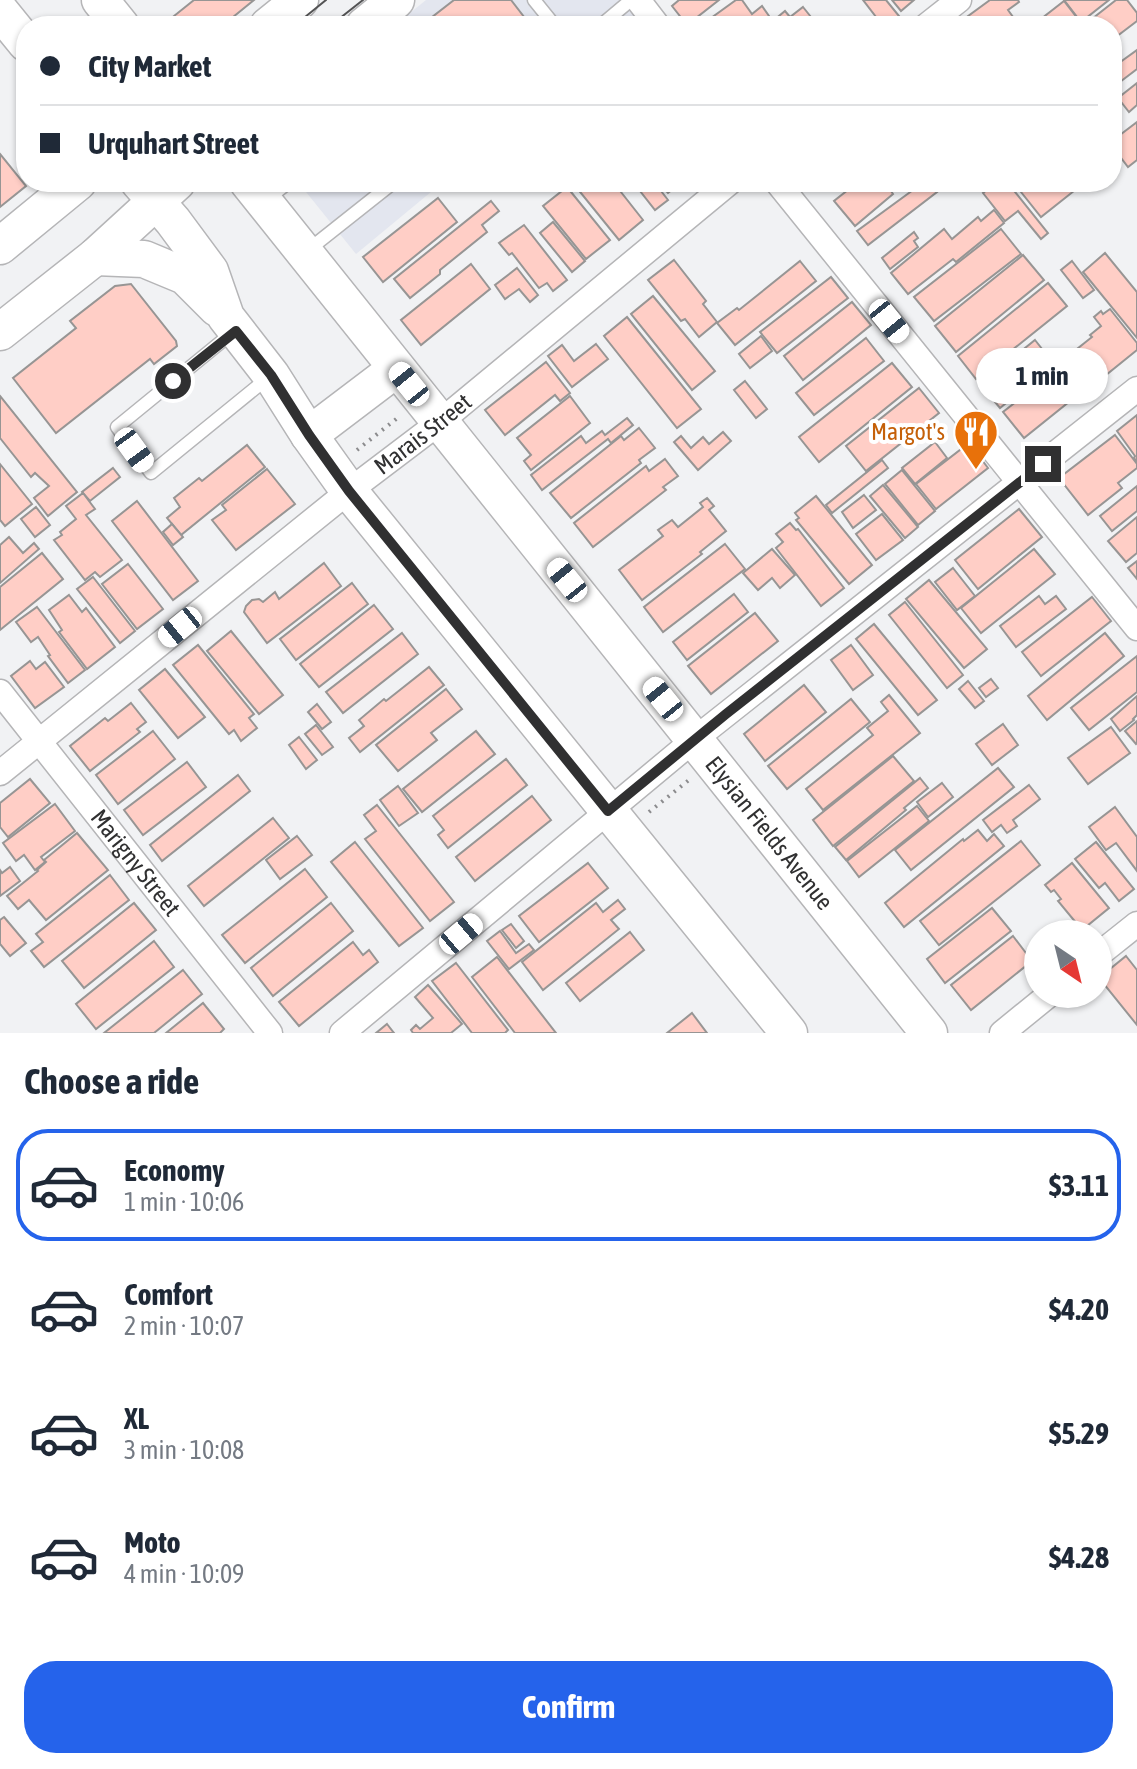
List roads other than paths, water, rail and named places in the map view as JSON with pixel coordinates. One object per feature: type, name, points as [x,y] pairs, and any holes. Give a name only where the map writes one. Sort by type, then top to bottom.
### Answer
[{"type":"main road","points":[[100,0],[113,16]]},
{"type":"main road","points":[[280,16],[300,0]]},
{"type":"main road","points":[[376,16],[396,0]]},
{"type":"main road","points":[[0,246],[66,192]]},
{"type":"main road","points":[[0,332],[95,257],[153,192]]},
{"type":"main road","points":[[159,192],[173,221],[210,271],[231,324]]},
{"type":"main road","name":"Elysian Fields Avenue","points":[[269,192],[305,253],[440,422],[696,756],[929,1033]]},
{"type":"main road","points":[[95,257],[144,259],[185,276],[231,324],[271,375],[349,491],[789,1033]]},
{"type":"main road","points":[[309,435],[396,369]]},
{"type":"street","points":[[638,0],[650,16]]},
{"type":"street","points":[[939,16],[959,0]]},
{"type":"street","name":"Marais Street","points":[[0,773],[349,491],[440,422],[718,192]]},
{"type":"street","points":[[785,192],[1137,628]]},
{"type":"street","points":[[342,1033],[608,811],[696,756],[1020,483],[1137,389]]},
{"type":"street","name":"Marigny Street","points":[[0,692],[270,1033]]},
{"type":"street","points":[[1112,944],[1137,924]]},
{"type":"street","points":[[1002,1033],[1033,1008]]},
{"type":"lane","points":[[534,0],[547,16]]},
{"type":"lane","points":[[612,16],[631,0]]},
{"type":"lane","points":[[305,253],[381,192]]},
{"type":"lane","points":[[231,324],[117,427],[151,473],[271,375]]},
{"type":"tram line","points":[[306,16],[326,0]]},
{"type":"tram line","points":[[343,16],[363,0]]},
{"type":"place","name":"Margot's","points":[[976,471]]}]
